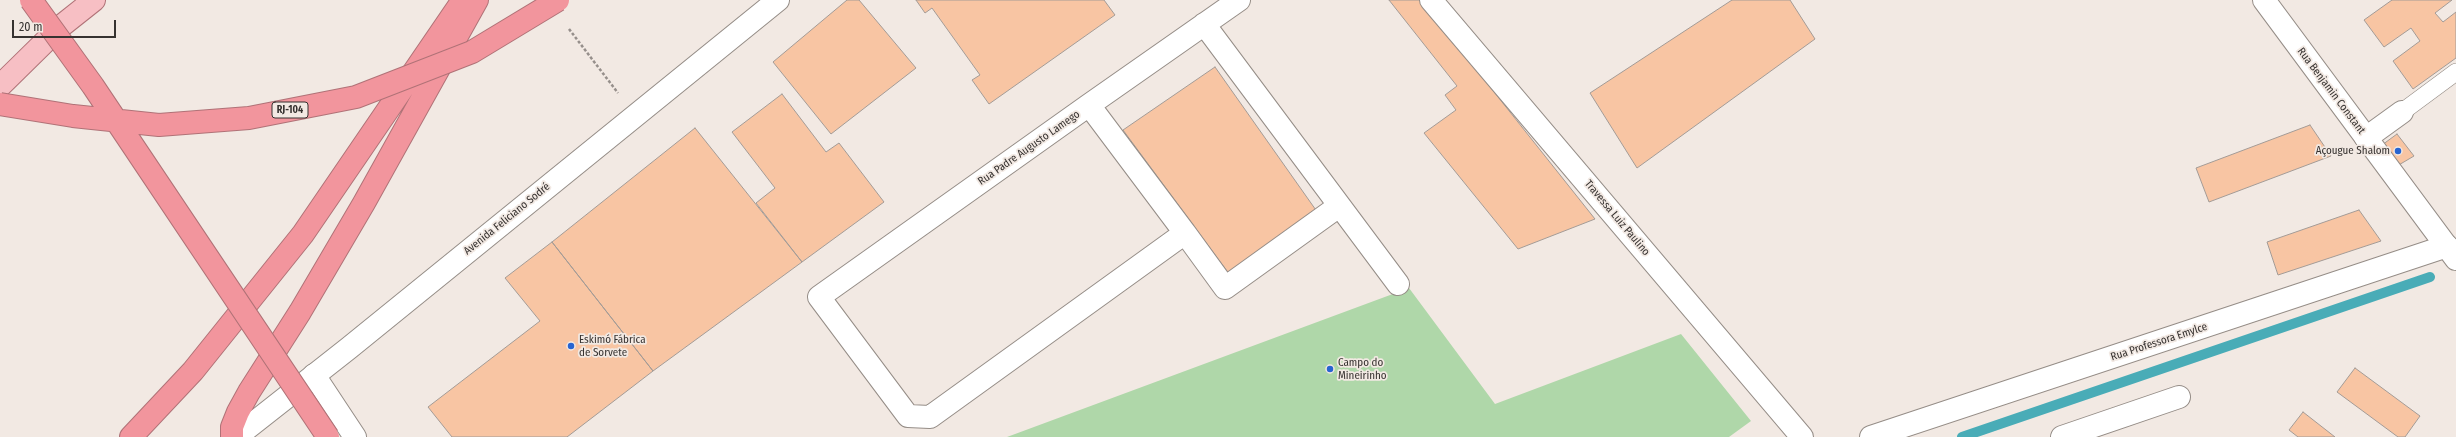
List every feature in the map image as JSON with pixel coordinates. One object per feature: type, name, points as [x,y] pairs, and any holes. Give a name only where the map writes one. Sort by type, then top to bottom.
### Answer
[{"type":"highway","points":[[31,0],[93,86],[328,437]]},
{"type":"highway","points":[[131,437],[193,371],[303,234],[463,0]]},
{"type":"highway","points":[[232,437],[232,427],[245,398],[300,312],[352,223],[431,86],[477,0]]},
{"type":"highway","name":"RJ-104","points":[[0,104],[73,116],[159,125],[249,118],[356,97],[472,52],[558,0]]},
{"type":"main road","points":[[0,86],[60,27],[94,0]]},
{"type":"street","name":"Avenida Feliciano Sodré","points":[[236,437],[314,376],[634,115],[778,0]]},
{"type":"street","name":"Rua Padre Augusto Lamego","points":[[1185,233],[930,416],[908,416],[820,297],[1239,0]]},
{"type":"street","name":"Travessa Luiz Paulino","points":[[1431,0],[1802,437]]},
{"type":"street","name":"Rua Benjamin Constant","points":[[2264,0],[2451,252]]},
{"type":"street","points":[[1204,24],[1398,284]]},
{"type":"street","points":[[1089,105],[1225,288],[1339,206]]},
{"type":"street","points":[[2366,138],[2402,112]]},
{"type":"street","name":"Rua Professora Emylce","points":[[1871,437],[2451,252]]},
{"type":"street","points":[[314,376],[356,437]]},
{"type":"street","points":[[2062,437],[2179,397]]},
{"type":"lane","points":[[2402,112],[2456,72]]},
{"type":"path","points":[[565,24],[634,115]]},
{"type":"green space","name":"Campo do Mineirinho","points":[[1409,288],[1495,404],[1681,334],[1751,421],[1729,437],[1007,437]]},
{"type":"building","points":[[847,0],[859,0],[916,68],[831,134],[773,62]]},
{"type":"building","points":[[916,0],[1104,0],[1115,15],[989,104],[972,80],[980,75],[932,8],[925,13]]},
{"type":"building","points":[[1389,0],[1421,0],[1595,219],[1518,249],[1424,133],[1456,110],[1445,95],[1457,86]]},
{"type":"building","points":[[1732,0],[1790,0],[1815,39],[1637,168],[1590,93]]},
{"type":"building","points":[[2392,0],[2452,0],[2435,13],[2443,22],[2456,12],[2456,58],[2413,89],[2393,61],[2420,41],[2411,28],[2384,47],[2364,20]]},
{"type":"building","points":[[1215,67],[1318,213],[1230,275],[1123,130]]},
{"type":"building","points":[[782,94],[826,152],[839,143],[884,202],[802,262],[756,203],[775,188],[732,132]]},
{"type":"building","points":[[2310,125],[2331,156],[2209,202],[2196,168]]},
{"type":"building","points":[[695,128],[802,262],[653,371],[552,242]]},
{"type":"building","name":"Açougue Shalom","points":[[2397,134],[2414,156],[2397,166],[2382,145]]},
{"type":"building","points":[[2359,210],[2381,241],[2278,275],[2267,242]]},
{"type":"building","name":"Eskimó Fábrica de Sorvete","points":[[552,242],[653,371],[567,437],[452,437],[428,407],[540,321],[505,278]]},
{"type":"building","points":[[2355,368],[2420,416],[2405,437],[2398,437],[2337,392]]},
{"type":"building","points":[[2303,412],[2335,437],[2298,437],[2289,430]]},
{"type":"waterway","points":[[1962,437],[2430,277]]},
{"type":"place","name":"Açougue Shalom","points":[[2398,151]]},
{"type":"place","name":"Eskimó Fábrica de Sorvete","points":[[571,346]]},
{"type":"place","name":"Campo do Mineirinho","points":[[1330,369]]}]
